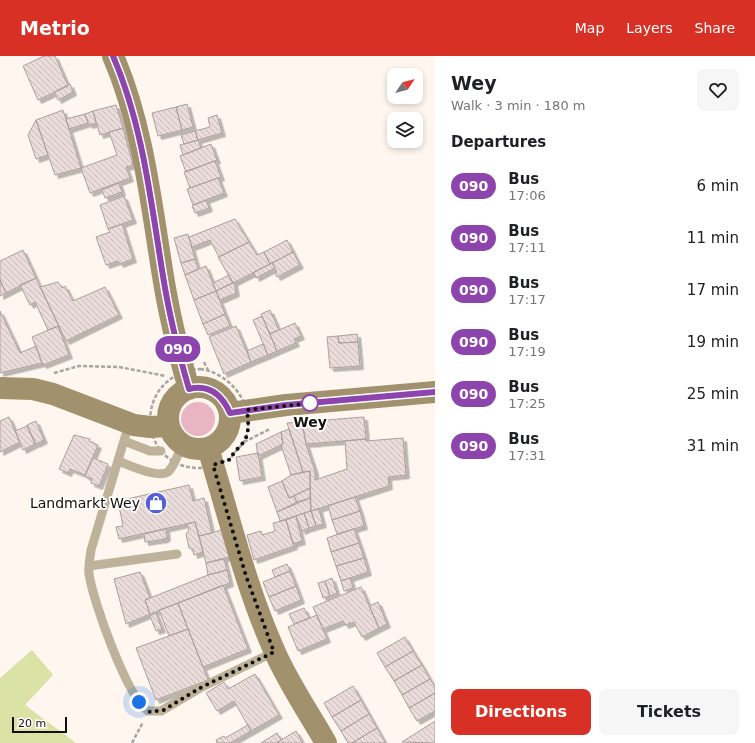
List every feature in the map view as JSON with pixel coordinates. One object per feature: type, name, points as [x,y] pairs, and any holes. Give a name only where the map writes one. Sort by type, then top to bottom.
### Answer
[{"type":"main road","points":[[113,56],[127,95],[144,165],[182,379],[178,395],[170,405],[160,427]]},
{"type":"main road","points":[[182,379],[213,391],[238,411],[431,393]]},
{"type":"main road","points":[[0,388],[33,390],[64,397],[126,432],[160,427],[174,438],[179,453],[196,450],[211,457]]},
{"type":"main road","points":[[238,411],[230,423],[227,432],[217,443],[211,457],[246,576],[274,652],[326,743]]},
{"type":"lane","points":[[161,451],[150,451],[126,432],[91,550],[89,566],[97,607],[110,642],[137,698],[148,711],[155,712],[164,710],[200,688],[274,652]]},
{"type":"lane","points":[[118,461],[161,474],[168,472],[179,453]]},
{"type":"lane","points":[[89,566],[177,554]]},
{"type":"path","points":[[33,390],[45,375],[79,366],[119,367],[182,379]]},
{"type":"path","points":[[208,370],[222,377],[239,393],[238,411],[247,433],[244,442],[234,451],[231,459],[211,457],[192,467],[179,453],[161,451],[154,440],[160,427],[155,397],[165,383],[182,379],[208,370]]},
{"type":"path","points":[[132,743],[148,711]]},
{"type":"shaded area","points":[[195,402],[201,402],[205,403],[212,409],[215,419],[214,426],[208,433],[201,436],[195,436],[191,435],[184,429],[181,422],[181,416],[182,412],[188,405]]},
{"type":"shaded area","points":[[32,650],[53,675],[25,705],[76,743],[0,743],[0,678]]},
{"type":"building","points":[[44,56],[55,56],[68,86],[38,100],[23,66]]},
{"type":"building","points":[[70,84],[73,92],[58,100],[54,92]]},
{"type":"building","points":[[187,104],[193,127],[182,130],[176,107]]},
{"type":"building","points":[[116,105],[123,128],[100,135],[93,111]]},
{"type":"building","points":[[176,107],[182,130],[158,136],[152,113]]},
{"type":"building","points":[[63,110],[81,168],[55,175],[36,120]]},
{"type":"building","points":[[93,111],[96,123],[89,125],[85,114]]},
{"type":"building","points":[[85,114],[88,123],[69,129],[66,119]]},
{"type":"building","points":[[217,115],[222,133],[198,140],[195,131],[210,127],[208,118]]},
{"type":"building","points":[[36,120],[48,155],[36,159],[28,135]]},
{"type":"building","points":[[123,128],[133,165],[126,167],[130,178],[90,193],[81,168],[117,155],[109,132]]},
{"type":"building","points":[[195,131],[198,140],[184,144],[181,135]]},
{"type":"building","points":[[198,140],[201,148],[183,155],[180,145]]},
{"type":"building","points":[[211,144],[217,160],[186,172],[180,156]]},
{"type":"building","points":[[215,161],[221,177],[190,188],[184,172]]},
{"type":"building","points":[[218,178],[224,193],[193,205],[187,189]]},
{"type":"building","points":[[119,183],[122,192],[105,198],[102,190]]},
{"type":"building","points":[[124,196],[133,220],[108,229],[100,205]]},
{"type":"building","points":[[206,200],[209,208],[195,213],[192,206]]},
{"type":"building","points":[[235,219],[249,242],[219,257],[210,240],[192,247],[189,237]]},
{"type":"building","points":[[122,224],[133,259],[120,264],[118,261],[106,265],[96,237],[110,232],[108,229]]},
{"type":"building","points":[[188,234],[195,259],[181,263],[174,238]]},
{"type":"building","points":[[287,240],[293,252],[270,264],[264,252]]},
{"type":"building","points":[[249,242],[257,255],[264,252],[270,264],[233,283],[218,257]]},
{"type":"building","points":[[23,250],[36,278],[6,293],[0,280],[0,261]]},
{"type":"building","points":[[293,252],[300,265],[277,277],[275,273],[277,272],[272,263]]},
{"type":"building","points":[[195,259],[198,269],[185,275],[181,263]]},
{"type":"building","points":[[272,263],[275,268],[256,278],[254,272]]},
{"type":"building","points":[[206,266],[216,291],[194,300],[185,275]]},
{"type":"building","points":[[229,275],[233,283],[216,291],[213,283]]},
{"type":"building","points":[[36,278],[59,326],[48,330],[35,302],[30,305],[20,285]]},
{"type":"building","points":[[0,280],[6,293],[0,296]]},
{"type":"building","points":[[58,282],[62,288],[65,286],[73,301],[105,287],[119,315],[66,341],[40,287]]},
{"type":"building","points":[[234,282],[236,293],[220,300],[216,291]]},
{"type":"building","points":[[216,291],[225,314],[203,324],[194,300]]},
{"type":"building","points":[[270,310],[279,330],[270,334],[261,314]]},
{"type":"building","points":[[0,311],[20,353],[36,346],[42,363],[0,373]]},
{"type":"building","points":[[225,314],[230,326],[208,335],[203,324]]},
{"type":"building","points":[[262,316],[277,351],[268,355],[253,320]]},
{"type":"building","points":[[295,323],[301,336],[294,339],[296,343],[277,351],[270,334]]},
{"type":"building","points":[[58,326],[69,355],[43,365],[32,337]]},
{"type":"building","points":[[236,326],[251,362],[224,374],[209,337]]},
{"type":"building","points":[[357,334],[358,342],[339,343],[338,336]]},
{"type":"building","points":[[338,336],[339,343],[358,342],[360,366],[330,368],[327,337]]},
{"type":"building","points":[[263,344],[268,355],[251,362],[247,351]]},
{"type":"building","points":[[9,417],[20,442],[0,452],[0,421]]},
{"type":"building","points":[[364,417],[366,439],[306,444],[302,422]]},
{"type":"building","points":[[36,421],[44,440],[36,444],[27,425]]},
{"type":"building","points":[[302,422],[306,444],[315,471],[315,480],[347,469],[345,441],[366,439],[366,441],[403,438],[406,475],[388,477],[389,486],[311,511],[310,471],[303,472],[287,423]]},
{"type":"building","points":[[27,426],[35,444],[23,450],[15,431]]},
{"type":"building","points":[[289,429],[303,472],[291,475],[281,445],[283,444],[281,432]]},
{"type":"building","points":[[281,432],[283,444],[258,456],[256,444]]},
{"type":"building","points":[[74,435],[90,439],[89,441],[98,445],[85,475],[70,469],[68,473],[59,469]]},
{"type":"building","points":[[258,453],[262,477],[240,481],[236,457]]},
{"type":"building","points":[[93,458],[108,464],[99,486],[91,483],[92,479],[85,476]]},
{"type":"building","points":[[310,471],[310,488],[289,498],[282,481],[291,475]]},
{"type":"building","points":[[282,481],[289,498],[294,496],[297,502],[277,512],[268,487]]},
{"type":"building","points":[[189,485],[193,501],[204,498],[212,533],[199,536],[195,522],[119,539],[116,527],[123,526],[118,501]]},
{"type":"building","points":[[310,488],[310,498],[297,502],[294,496]]},
{"type":"building","points":[[355,497],[360,511],[332,520],[328,506]]},
{"type":"building","points":[[310,498],[311,511],[280,521],[277,512]]},
{"type":"building","points":[[319,509],[323,524],[316,526],[311,511]]},
{"type":"building","points":[[311,511],[316,526],[309,528],[304,513]]},
{"type":"building","points":[[360,511],[364,526],[337,534],[332,520]]},
{"type":"building","points":[[304,513],[309,528],[302,531],[296,516]]},
{"type":"building","points":[[296,516],[302,541],[293,544],[286,520]]},
{"type":"building","points":[[286,520],[294,546],[254,560],[247,535],[261,531],[262,535],[275,531],[273,523]]},
{"type":"building","points":[[195,522],[203,552],[194,555],[193,550],[189,548],[186,534],[189,530],[187,524]]},
{"type":"building","points":[[166,529],[167,537],[165,539],[145,542],[144,534]]},
{"type":"building","points":[[354,529],[359,543],[331,552],[327,538]]},
{"type":"building","points":[[222,530],[229,557],[206,563],[199,536]]},
{"type":"building","points":[[359,543],[364,558],[336,566],[331,552]]},
{"type":"building","points":[[364,558],[368,572],[341,581],[336,566]]},
{"type":"building","points":[[224,559],[227,570],[208,575],[206,563]]},
{"type":"building","points":[[287,564],[290,571],[275,577],[272,570]]},
{"type":"building","points":[[227,570],[230,583],[150,614],[145,600],[208,575]]},
{"type":"building","points":[[290,571],[296,586],[269,597],[263,582]]},
{"type":"building","points":[[140,572],[150,598],[145,600],[150,614],[126,624],[114,579]]},
{"type":"building","points":[[332,578],[337,593],[330,596],[325,581]]},
{"type":"building","points":[[350,578],[353,588],[344,591],[341,581]]},
{"type":"building","points":[[325,581],[330,596],[323,598],[318,583]]},
{"type":"building","points":[[223,585],[248,649],[203,667],[178,603]]},
{"type":"building","points":[[296,586],[301,600],[275,611],[269,597]]},
{"type":"building","points":[[361,587],[379,628],[362,637],[354,622],[345,625],[343,621],[323,629],[313,607]]},
{"type":"building","points":[[378,602],[387,624],[379,628],[369,606]]},
{"type":"building","points":[[178,603],[188,629],[169,636],[159,610]]},
{"type":"building","points":[[304,608],[309,618],[294,624],[289,614]]},
{"type":"building","points":[[156,613],[162,629],[156,631],[150,616]]},
{"type":"building","points":[[317,615],[327,639],[298,651],[288,627]]},
{"type":"building","points":[[188,629],[208,680],[156,700],[136,648]]},
{"type":"building","points":[[405,637],[413,651],[385,667],[377,653]]},
{"type":"building","points":[[413,651],[422,665],[394,681],[385,667]]},
{"type":"building","points":[[422,665],[430,679],[402,695],[394,681]]},
{"type":"building","points":[[255,674],[279,715],[251,731],[234,701],[217,711],[206,693],[224,682],[228,689]]},
{"type":"building","points":[[430,679],[435,687],[435,693],[409,708],[402,695]]},
{"type":"building","points":[[353,686],[361,700],[332,717],[324,703]]},
{"type":"building","points":[[435,693],[435,711],[417,721],[409,708]]},
{"type":"building","points":[[361,700],[369,714],[341,731],[332,717]]},
{"type":"building","points":[[369,714],[377,728],[352,743],[348,743],[341,731]]},
{"type":"building","points":[[435,721],[435,743],[402,742]]},
{"type":"building","points":[[248,725],[251,731],[230,743],[217,743],[216,740],[224,736],[225,738]]},
{"type":"building","points":[[377,728],[385,742],[352,743]]},
{"type":"building","points":[[296,731],[303,743],[277,743],[281,740]]},
{"type":"building","points":[[277,733],[281,740],[277,743],[261,743]]},
{"type":"bus line","name":"090","points":[[113,56],[122,79],[138,136],[168,305],[176,342],[189,389],[200,387],[213,391],[222,398],[230,413],[286,405],[435,392]]},
{"type":"place","name":"Wey","points":[[310,403]]},
{"type":"place","name":"Landmarkt Wey","points":[[156,503]]},
{"type":"route","points":[[139,702],[144,709],[150,712],[164,710],[200,688],[274,652],[246,576],[213,465],[231,459],[234,451],[244,442],[248,425],[247,410],[313,403],[310,403]]}]
